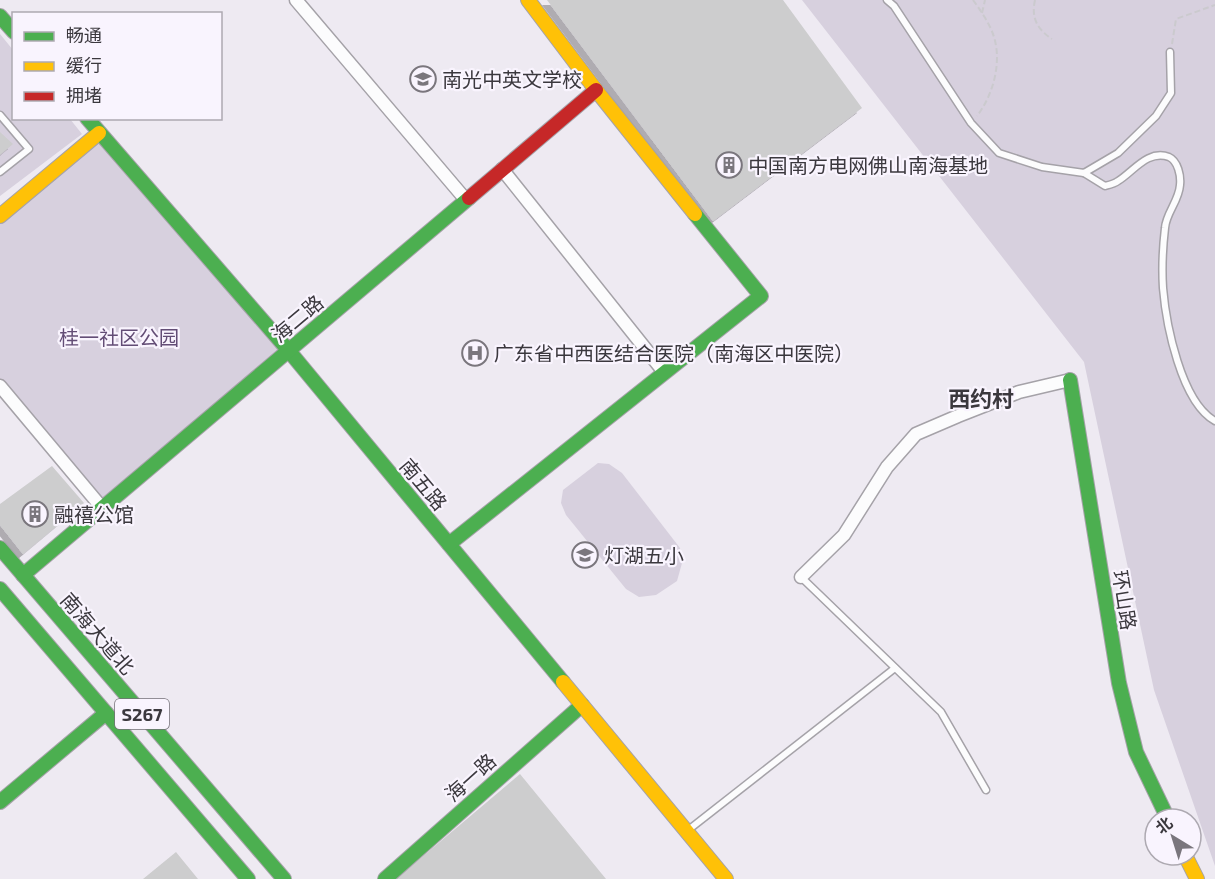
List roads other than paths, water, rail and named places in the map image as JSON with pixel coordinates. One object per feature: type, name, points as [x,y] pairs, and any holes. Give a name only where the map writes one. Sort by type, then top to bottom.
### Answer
[{"type":"main road","points":[[448,544],[761,296],[596,90],[528,0]]},
{"type":"main road","points":[[0,16],[12,30]]},
{"type":"main road","name":"海二路","points":[[23,575],[596,90]]},
{"type":"main road","name":"南五路","points":[[89,120],[289,351],[726,879]]},
{"type":"main road","points":[[0,216],[99,133]]},
{"type":"main road","name":"环山路","points":[[1070,380],[1119,683],[1136,752],[1162,807]]},
{"type":"main road","name":"南海大道北","points":[[0,548],[284,879]]},
{"type":"main road","name":"S267","points":[[2,594],[248,879]]},
{"type":"main road","name":"海一路","points":[[385,879],[582,705]]},
{"type":"main road","points":[[0,802],[106,713]]},
{"type":"street","points":[[296,0],[466,200]]},
{"type":"street","points":[[502,170],[664,372]]},
{"type":"street","points":[[801,577],[844,535],[888,467],[916,434],[1019,392],[1070,380]]},
{"type":"street","points":[[0,386],[103,509]]},
{"type":"lane","points":[[887,0],[901,15],[971,123],[999,153],[1042,167],[1084,173],[1105,186],[1116,182],[1144,160],[1156,155],[1170,157],[1177,163],[1180,184],[1178,196],[1165,226],[1163,286],[1168,323],[1179,365],[1192,397],[1209,418],[1215,421]]},
{"type":"lane","points":[[1084,173],[1118,153],[1156,116],[1171,93],[1170,52]]},
{"type":"lane","points":[[0,115],[29,149],[0,172]]},
{"type":"lane","points":[[801,577],[941,712],[986,790]]},
{"type":"lane","points":[[686,831],[895,668]]},
{"type":"place","name":"南光中英文学校","points":[[423,79]]},
{"type":"place","name":"中国南方电网佛山南海基地","points":[[729,165]]},
{"type":"place","name":"广东省中西医结合医院（南海区中医院）","points":[[475,353]]},
{"type":"place","name":"融禧公馆","points":[[35,514]]},
{"type":"place","name":"灯湖五小","points":[[585,555]]},
{"type":"district","name":"西约村","points":[[981,398]]},
{"type":"park label","name":"桂一社区公园","points":[[119,337]]}]
